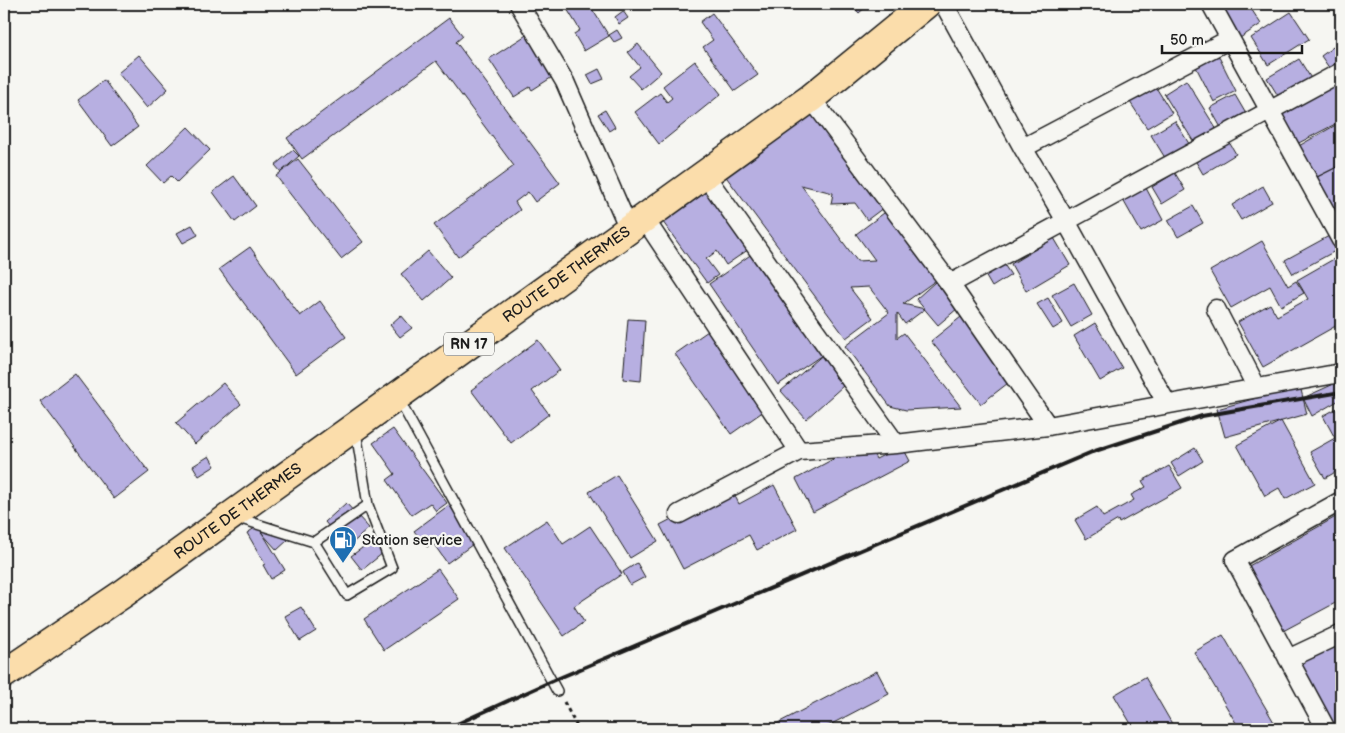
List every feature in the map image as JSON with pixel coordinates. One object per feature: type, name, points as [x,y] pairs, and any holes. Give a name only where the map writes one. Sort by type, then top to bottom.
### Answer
[{"type":"main road","name":"ROUTE DE THERMES","points":[[4,674],[124,593],[810,98],[926,4]]},
{"type":"street","points":[[519,4],[565,82],[636,224],[799,451]]},
{"type":"street","points":[[944,4],[1167,404]]},
{"type":"street","points":[[1211,4],[1341,240]]},
{"type":"street","points":[[1023,148],[1230,38]]},
{"type":"street","points":[[950,284],[1341,72]]},
{"type":"street","points":[[810,98],[950,284],[1048,426]]},
{"type":"street","points":[[704,175],[896,444]]},
{"type":"street","points":[[1216,309],[1257,388]]},
{"type":"street","points":[[679,514],[799,451],[896,444],[1048,426],[1341,373]]},
{"type":"street","points":[[1326,729],[1235,560],[1341,501]]},
{"type":"street","points":[[1288,658],[1341,634]]},
{"type":"lane","points":[[397,396],[557,691]]},
{"type":"lane","points":[[230,516],[314,542],[347,595],[392,568],[368,505],[355,426]]},
{"type":"lane","points":[[314,542],[368,505]]},
{"type":"path","points":[[557,691],[578,729]]},
{"type":"building","points":[[564,4],[589,4],[609,36],[584,51],[574,34],[580,30]]},
{"type":"building","points":[[851,4],[869,4],[859,13]]},
{"type":"building","points":[[1229,4],[1248,4],[1261,24],[1240,38],[1221,8]]},
{"type":"building","points":[[623,11],[628,18],[619,24],[615,17]]},
{"type":"building","points":[[1291,12],[1309,39],[1268,65],[1251,38]]},
{"type":"building","points":[[712,13],[758,75],[735,91],[703,47],[713,40],[700,22]]},
{"type":"building","points":[[449,18],[463,36],[456,42],[560,183],[535,202],[528,192],[515,202],[520,210],[458,257],[434,225],[514,166],[436,61],[302,159],[287,138]]},
{"type":"building","points":[[617,30],[622,38],[614,42],[609,35]]},
{"type":"building","points":[[531,32],[557,74],[532,90],[530,87],[514,97],[489,59]]},
{"type":"building","points":[[1340,42],[1341,65],[1332,72],[1321,56]]},
{"type":"building","points":[[638,44],[661,72],[641,89],[629,76],[640,67],[628,52]]},
{"type":"building","points":[[139,55],[168,89],[147,108],[118,73]]},
{"type":"building","points":[[1218,55],[1236,91],[1214,102],[1196,67]]},
{"type":"building","points":[[1299,59],[1312,80],[1280,99],[1267,78]]},
{"type":"building","points":[[695,61],[721,94],[659,144],[635,112],[660,93],[667,102],[672,98],[663,86]]},
{"type":"building","points":[[599,69],[604,79],[592,84],[587,75]]},
{"type":"building","points":[[104,80],[138,127],[112,146],[78,100]]},
{"type":"building","points":[[1186,80],[1217,130],[1195,144],[1164,94]]},
{"type":"building","points":[[1341,80],[1341,96],[1335,83]]},
{"type":"building","points":[[1334,82],[1341,96],[1341,121],[1293,146],[1277,110]]},
{"type":"building","points":[[1155,86],[1172,113],[1147,128],[1130,102]]},
{"type":"building","points":[[1235,95],[1249,119],[1224,133],[1210,108]]},
{"type":"building","points":[[814,107],[887,205],[867,220],[855,203],[831,204],[833,193],[801,185],[857,261],[875,260],[856,234],[888,210],[939,278],[903,304],[925,309],[905,324],[897,313],[897,338],[904,333],[961,407],[906,410],[890,406],[845,346],[889,313],[869,287],[850,288],[873,318],[846,338],[724,174]]},
{"type":"building","points":[[605,110],[615,127],[609,131],[598,114]]},
{"type":"building","points":[[1175,121],[1191,147],[1167,161],[1151,135]]},
{"type":"building","points":[[1341,122],[1341,165],[1313,179],[1297,147]]},
{"type":"building","points":[[188,127],[210,150],[177,182],[171,176],[163,183],[147,166]]},
{"type":"building","points":[[1229,142],[1236,154],[1203,174],[1196,162]]},
{"type":"building","points":[[293,150],[299,156],[281,172],[275,165]]},
{"type":"building","points":[[298,159],[363,242],[341,259],[276,176]]},
{"type":"building","points":[[1341,165],[1341,206],[1334,210],[1313,179]]},
{"type":"building","points":[[1175,173],[1185,190],[1162,204],[1152,187]]},
{"type":"building","points":[[234,176],[256,206],[235,222],[213,192]]},
{"type":"building","points":[[707,184],[752,247],[726,265],[717,251],[706,259],[718,275],[707,283],[660,218]]},
{"type":"building","points":[[1263,186],[1272,202],[1241,220],[1232,205]]},
{"type":"building","points":[[1146,188],[1163,220],[1141,232],[1123,200]]},
{"type":"building","points":[[1193,206],[1203,223],[1178,237],[1168,220]]},
{"type":"building","points":[[192,225],[198,235],[183,243],[177,233]]},
{"type":"building","points":[[1329,236],[1337,250],[1293,274],[1285,260]]},
{"type":"building","points":[[1054,238],[1070,265],[1026,291],[1011,264]]},
{"type":"building","points":[[1262,241],[1288,286],[1296,281],[1304,293],[1281,306],[1270,286],[1231,308],[1210,271]]},
{"type":"building","points":[[250,247],[300,316],[320,301],[346,337],[296,374],[219,269]]},
{"type":"building","points":[[428,251],[451,278],[424,301],[401,274]]},
{"type":"building","points":[[756,251],[825,353],[778,385],[709,284]]},
{"type":"building","points":[[1339,256],[1341,261],[1341,323],[1263,367],[1238,322],[1270,304],[1277,316],[1308,299],[1297,280]]},
{"type":"building","points":[[1003,263],[1011,275],[992,287],[985,275]]},
{"type":"building","points":[[935,282],[958,308],[938,325],[916,299]]},
{"type":"building","points":[[1074,283],[1092,315],[1071,327],[1052,295]]},
{"type":"building","points":[[1048,298],[1063,323],[1053,329],[1037,304]]},
{"type":"building","points":[[401,315],[412,328],[400,337],[390,325]]},
{"type":"building","points":[[961,317],[1012,380],[981,404],[931,341]]},
{"type":"building","points":[[628,319],[645,320],[641,381],[623,379]]},
{"type":"building","points":[[1095,323],[1122,368],[1100,381],[1074,336]]},
{"type":"building","points":[[718,324],[774,404],[731,434],[675,354]]},
{"type":"building","points":[[538,340],[560,370],[532,391],[549,414],[511,443],[471,390]]},
{"type":"building","points":[[826,352],[842,371],[835,377],[843,386],[806,419],[781,391]]},
{"type":"building","points":[[75,374],[149,472],[114,499],[40,401]]},
{"type":"building","points":[[223,383],[241,404],[195,444],[176,423]]},
{"type":"building","points":[[1336,383],[1341,399],[1312,416],[1303,398]]},
{"type":"building","points":[[1300,386],[1307,414],[1225,437],[1217,409]]},
{"type":"building","points":[[1341,406],[1341,469],[1325,478],[1310,452],[1335,438],[1323,416]]},
{"type":"building","points":[[1281,421],[1315,483],[1285,499],[1279,488],[1265,496],[1237,445]]},
{"type":"building","points":[[393,429],[447,503],[436,511],[430,503],[412,515],[387,480],[395,474],[373,443]]},
{"type":"building","points":[[867,441],[876,459],[902,446],[910,461],[813,512],[796,479]]},
{"type":"building","points":[[1195,448],[1203,461],[1179,476],[1171,463]]},
{"type":"building","points":[[209,456],[215,466],[199,476],[193,466]]},
{"type":"building","points":[[1169,466],[1182,488],[1119,523],[1118,520],[1086,539],[1075,520],[1097,507],[1103,517],[1134,500],[1131,495],[1146,487],[1142,481]]},
{"type":"building","points":[[617,475],[658,541],[630,558],[589,492]]},
{"type":"building","points":[[774,485],[797,529],[757,550],[749,535],[683,569],[660,525],[731,488],[739,504]]},
{"type":"building","points":[[346,503],[369,528],[347,548],[325,522]]},
{"type":"building","points":[[449,505],[476,542],[447,563],[433,543],[427,547],[414,531]]},
{"type":"building","points":[[1341,514],[1341,600],[1283,631],[1247,567]]},
{"type":"building","points":[[547,520],[563,544],[590,526],[622,574],[574,606],[584,622],[564,636],[505,548]]},
{"type":"building","points":[[272,522],[288,540],[277,550],[261,532]]},
{"type":"building","points":[[258,526],[285,570],[271,579],[263,565],[265,564],[247,533]]},
{"type":"building","points":[[373,540],[383,553],[362,570],[351,556]]},
{"type":"building","points":[[637,563],[645,577],[630,585],[623,572]]},
{"type":"building","points":[[438,569],[459,599],[384,650],[364,619]]},
{"type":"building","points":[[301,607],[316,631],[300,641],[285,616]]},
{"type":"building","points":[[1341,622],[1341,729],[1333,729],[1288,652]]},
{"type":"building","points":[[1223,635],[1278,729],[1237,729],[1239,728],[1194,652]]},
{"type":"building","points":[[877,671],[889,694],[822,729],[778,729],[776,724]]},
{"type":"building","points":[[1145,677],[1175,729],[1134,729],[1114,695]]},
{"type":"railway","points":[[446,729],[552,681],[1092,452],[1202,416],[1341,392]]},
{"type":"place","name":"Station service","points":[[343,564]]}]
